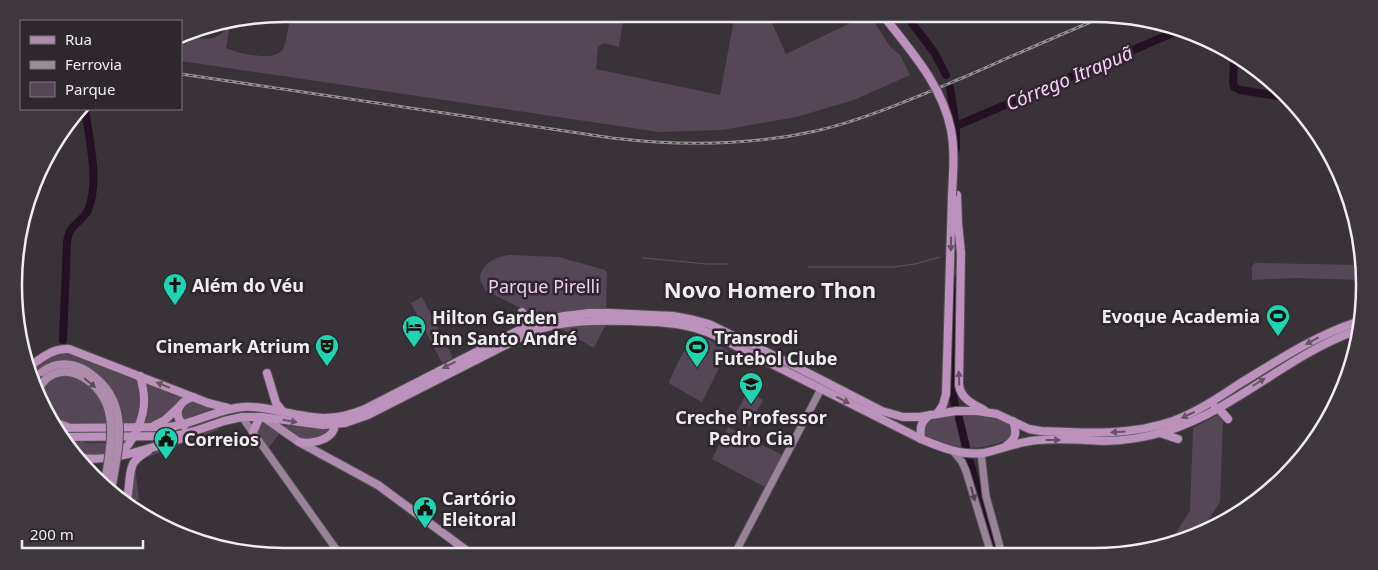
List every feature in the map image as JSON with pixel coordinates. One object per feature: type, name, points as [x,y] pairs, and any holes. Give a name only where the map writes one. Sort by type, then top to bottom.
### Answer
[{"type":"highway","points":[[888,22],[919,61],[936,88],[945,108],[951,130],[961,253],[959,385],[961,393],[967,400],[988,412]]},
{"type":"highway","points":[[895,22],[935,77],[947,102],[957,139],[958,162],[946,394],[943,405],[934,415],[921,424],[921,439]]},
{"type":"highway","points":[[520,329],[524,320],[522,312]]},
{"type":"highway","points":[[65,428],[169,427],[182,425],[230,408],[253,406],[332,421],[365,408],[531,324],[557,317],[589,313],[664,315],[689,322],[921,439],[953,450],[966,453],[981,453],[1039,440],[1112,440],[1160,433],[1188,423],[1218,408],[1305,354],[1350,334]]},
{"type":"highway","points":[[71,437],[167,437],[195,431],[224,420],[242,417],[261,417],[312,425],[332,421],[355,420],[526,334],[549,326],[593,320],[709,324],[882,411],[903,417],[934,415],[963,410],[997,414],[1012,422],[1041,431],[1114,432],[1166,423],[1185,416],[1209,404],[1314,339],[1352,324]]},
{"type":"highway","points":[[34,363],[48,353],[63,348],[78,351],[193,397],[230,408],[242,417]]},
{"type":"highway","points":[[268,372],[276,403],[283,412]]},
{"type":"highway","points":[[117,456],[127,447],[143,413],[144,390],[140,376]]},
{"type":"highway","points":[[149,428],[165,420],[186,400],[193,397]]},
{"type":"highway","points":[[1209,404],[1218,408],[1228,419]]},
{"type":"highway","points":[[179,407],[178,415],[182,425],[195,431]]},
{"type":"highway","points":[[254,432],[261,417]]},
{"type":"highway","points":[[300,442],[319,441],[333,432],[332,421]]},
{"type":"highway","points":[[1006,447],[1014,438],[1015,429],[1012,422]]},
{"type":"highway","points":[[88,458],[117,456],[156,446],[185,438],[195,431]]},
{"type":"highway","points":[[1160,433],[1178,439]]},
{"type":"highway","points":[[128,495],[133,463],[156,446]]},
{"type":"main road","points":[[39,377],[50,367],[60,364],[76,366],[86,370],[99,380],[111,395],[118,412],[119,425],[112,482]]},
{"type":"main road","points":[[39,377],[62,372],[74,373],[98,390],[104,399],[112,425],[106,477]]},
{"type":"main road","points":[[738,548],[821,389]]},
{"type":"main road","points":[[242,417],[335,548]]},
{"type":"main road","points":[[261,417],[300,442],[378,485],[463,548]]},
{"type":"main road","points":[[64,425],[72,428]]},
{"type":"main road","points":[[319,441],[317,446],[321,453]]},
{"type":"main road","points":[[953,450],[966,471],[989,548]]},
{"type":"main road","points":[[981,453],[986,496],[1000,548]]},
{"type":"green space","points":[[289,22],[623,22],[619,47],[604,43],[598,47],[596,69],[720,95],[734,22],[772,22],[786,54],[852,22],[874,22],[891,48],[900,55],[910,75],[854,100],[796,117],[722,130],[659,132],[182,61],[182,44],[196,38],[213,38],[227,29],[229,31],[226,48],[256,56],[279,53],[283,49]]},
{"type":"green space","name":"Parque Pirelli","points":[[511,255],[559,257],[605,270],[607,272],[606,310],[562,313],[541,318],[488,292],[482,285],[480,278],[484,267],[496,259]]},
{"type":"green space","points":[[1255,263],[1355,265],[1356,280],[1295,278],[1252,280],[1252,266]]},
{"type":"green space","points":[[422,297],[453,358],[442,363],[411,303]]},
{"type":"green space","points":[[608,324],[594,348],[559,328],[564,326]]},
{"type":"green space","name":"Transrodi Futebol Clube","points":[[699,335],[728,350],[702,402],[669,382],[685,351]]},
{"type":"green space","points":[[66,352],[137,378],[141,400],[136,423],[62,422],[42,385],[39,378],[43,374],[40,371],[38,373],[35,365],[48,356]]},
{"type":"green space","points":[[144,382],[181,398],[165,417],[152,424],[143,424]]},
{"type":"green space","points":[[748,390],[763,400],[749,427],[734,419]]},
{"type":"green space","points":[[188,401],[194,401],[212,409],[183,420],[183,408]]},
{"type":"green space","points":[[963,414],[1003,420],[1011,426],[1012,435],[1007,440],[975,448],[959,447],[924,436],[924,427],[929,422],[938,418]]},
{"type":"green space","points":[[1219,414],[1223,416],[1220,502],[1208,521],[1174,535],[1190,511],[1193,428]]},
{"type":"green space","points":[[262,423],[266,423],[280,433],[269,447],[258,432],[259,426]]},
{"type":"green space","points":[[287,424],[330,429],[318,437],[304,439],[286,429]]},
{"type":"green space","points":[[728,427],[782,455],[765,487],[712,459]]},
{"type":"green space","points":[[218,428],[220,429],[140,460],[159,449]]},
{"type":"green space","points":[[74,440],[81,440],[85,443],[108,443],[111,441],[127,440],[122,450],[92,456],[86,456]]},
{"type":"green space","points":[[137,464],[135,467],[139,499],[136,501],[131,497],[134,467]]},
{"type":"waterway","points":[[911,22],[934,52],[946,75]]},
{"type":"waterway","name":"Córrego Itrapuã","points":[[956,126],[1170,34]]},
{"type":"waterway","name":"Córrego Itrapuã","points":[[1234,64],[1234,87],[1240,90],[1275,96]]},
{"type":"waterway","points":[[950,87],[956,126],[956,149]]},
{"type":"waterway","points":[[63,340],[68,236],[72,228],[88,210],[93,187],[92,160],[86,115]]},
{"type":"waterway","points":[[808,267],[894,267],[915,264],[940,257]]},
{"type":"waterway","points":[[643,258],[728,264]]},
{"type":"waterway","points":[[955,405],[952,391],[956,279]]},
{"type":"waterway","points":[[959,418],[966,447]]},
{"type":"waterway","points":[[969,459],[995,548]]},
{"type":"railway","points":[[182,74],[612,138],[688,143],[740,142],[765,140],[816,131],[872,114],[962,78],[1091,22]]},
{"type":"place","name":"Além do Véu","points":[[175,306]]},
{"type":"place","name":"Evoque Academia","points":[[1278,337]]},
{"type":"place","name":"Hilton Garden Inn Santo André","points":[[414,348]]},
{"type":"place","name":"Cinemark Atrium","points":[[327,367]]},
{"type":"place","name":"Transrodi Futebol Clube","points":[[697,368]]},
{"type":"place","name":"Creche Professor Pedro Cia","points":[[751,405]]},
{"type":"place","name":"Correios","points":[[166,460]]},
{"type":"place","name":"Cartório Eleitoral","points":[[425,529]]},
{"type":"district","name":"Novo Homero Thon","points":[[770,289]]}]
